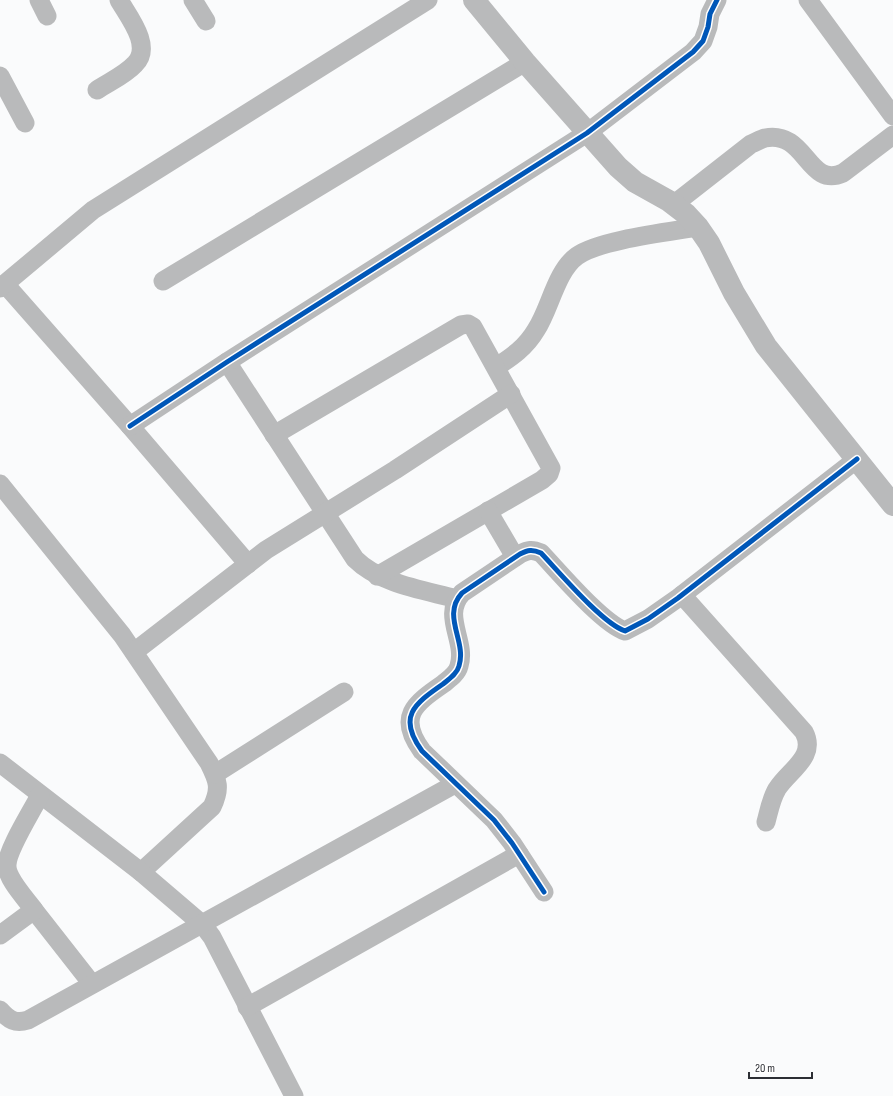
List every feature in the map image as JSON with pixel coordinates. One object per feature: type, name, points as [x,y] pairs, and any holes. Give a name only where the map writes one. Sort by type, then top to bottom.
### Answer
[{"type":"street","points":[[97,90],[136,64],[140,55],[142,46],[139,34],[119,0]]},
{"type":"street","points":[[193,0],[206,21]]},
{"type":"street","points":[[248,564],[130,426],[2,286],[92,210],[428,0]]},
{"type":"street","points":[[474,0],[525,62],[618,167],[635,182],[673,205],[698,227],[709,243],[734,293],[766,346],[858,459],[893,505]]},
{"type":"street","points":[[130,426],[227,362],[587,133],[693,52],[703,41],[708,27],[710,14],[717,0]]},
{"type":"street","points":[[808,0],[893,116]]},
{"type":"street","points":[[163,281],[525,62]]},
{"type":"street","points":[[0,76],[25,123]]},
{"type":"street","points":[[673,205],[751,144],[765,138],[789,141],[822,175],[834,177],[843,173],[893,135]]},
{"type":"street","points":[[496,367],[522,349],[536,330],[562,274],[569,263],[578,255],[593,248],[623,240],[698,227]]},
{"type":"street","points":[[274,435],[461,325],[468,324],[473,327],[512,394],[551,468],[549,474],[542,480],[377,576]]},
{"type":"street","points":[[227,362],[355,559],[364,568],[377,576],[457,599]]},
{"type":"street","points":[[134,652],[266,550],[395,470],[512,394]]},
{"type":"street","points":[[544,892],[494,820],[422,752],[412,738],[410,724],[412,711],[420,700],[454,676],[459,667],[461,657],[453,608],[457,599],[515,557],[527,550],[534,550],[541,553],[602,616],[617,628],[625,631],[648,619],[682,595],[858,459]]},
{"type":"street","points":[[0,484],[134,652],[209,763],[218,779],[218,795],[212,807],[141,872]]},
{"type":"street","points":[[488,511],[515,557]]},
{"type":"street","points":[[682,595],[804,732],[809,741],[807,753],[776,790],[766,822]]},
{"type":"street","points":[[215,774],[344,692]]},
{"type":"street","points":[[0,763],[141,872],[203,925],[212,937],[294,1096]]},
{"type":"street","points":[[0,1010],[6,1018],[19,1023],[28,1020],[203,925],[455,784]]},
{"type":"street","points":[[40,795],[9,854],[6,866],[16,886],[92,984]]},
{"type":"street","points":[[247,1007],[519,854]]},
{"type":"street","points":[[0,935],[34,910]]},
{"type":"cycle path","points":[[130,426],[227,362],[587,133],[693,52],[703,41],[708,27],[710,14],[717,0]]},
{"type":"cycle path","points":[[544,892],[512,843],[494,820],[422,751],[411,729],[410,720],[412,712],[417,705],[455,674],[458,669],[461,657],[454,620],[454,611],[456,602],[462,593],[520,554],[528,551],[535,551],[541,553],[593,608],[625,631],[648,619],[678,598],[857,459]]}]
